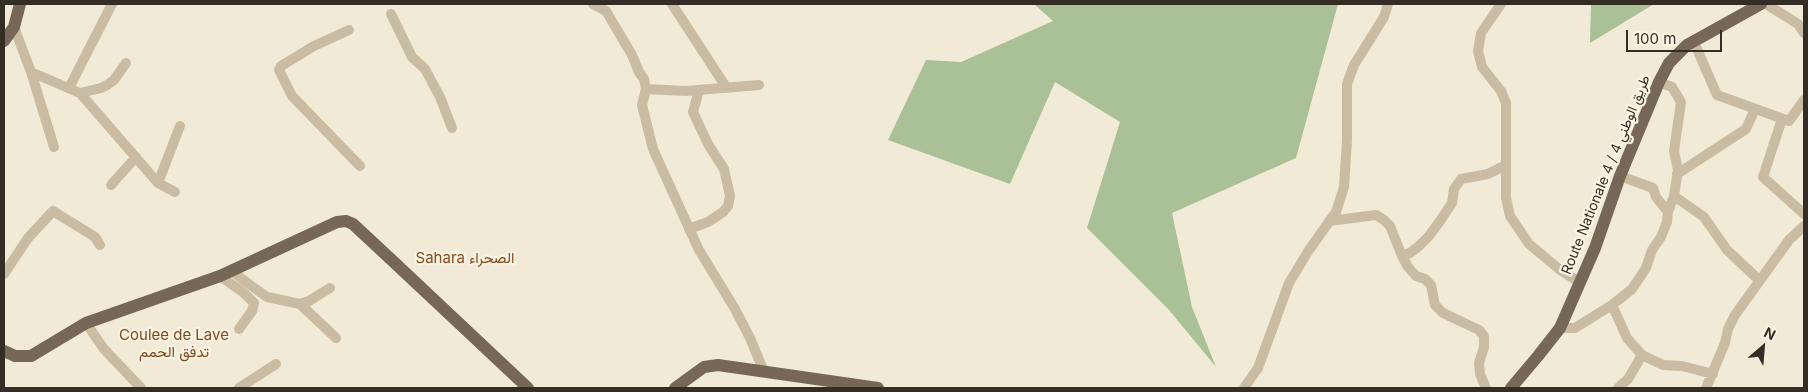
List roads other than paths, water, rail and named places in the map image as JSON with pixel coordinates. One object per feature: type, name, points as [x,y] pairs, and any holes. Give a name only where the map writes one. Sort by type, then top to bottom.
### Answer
[{"type":"main road","points":[[4,42],[14,27],[20,4]]},
{"type":"main road","name":"Route Nationale 4 / طريق الوطني 4","points":[[1511,388],[1560,328],[1595,248],[1620,176],[1659,82],[1669,63],[1687,46],[1760,4]]},
{"type":"main road","points":[[4,351],[15,356],[31,356],[86,323],[220,276],[337,222],[346,221],[353,224],[528,388]]},
{"type":"main road","points":[[675,388],[704,367],[718,365],[878,388]]},
{"type":"street","points":[[69,88],[112,4]]},
{"type":"street","points":[[593,4],[606,11],[632,54],[644,79],[646,89],[642,105],[653,149],[699,250],[735,309],[764,372]]},
{"type":"street","points":[[672,4],[726,87]]},
{"type":"street","points":[[1244,388],[1258,368],[1289,283],[1309,250],[1336,212],[1344,187],[1347,140],[1347,84],[1354,65],[1384,17],[1388,4]]},
{"type":"street","points":[[1502,4],[1481,33],[1478,51],[1482,67],[1501,91],[1506,103],[1506,198],[1510,216],[1529,244],[1579,282]]},
{"type":"street","points":[[1766,4],[1798,24],[1804,33]]},
{"type":"street","points":[[390,14],[412,57],[425,69],[440,97],[452,128]]},
{"type":"street","points":[[14,27],[31,72],[54,147]]},
{"type":"street","points":[[349,30],[314,46],[281,66],[279,70],[292,96],[360,166]]},
{"type":"street","points":[[1694,42],[1717,95],[1789,121],[1804,100]]},
{"type":"street","points":[[80,92],[107,85],[114,80],[126,63]]},
{"type":"street","points":[[31,72],[80,92],[158,183],[175,192]]},
{"type":"street","points":[[1560,328],[1575,328],[1612,305],[1632,289],[1646,268],[1652,250],[1662,237],[1674,196],[1678,170],[1674,151],[1681,102],[1672,87],[1659,82]]},
{"type":"street","points":[[646,89],[686,91],[759,85]]},
{"type":"street","points":[[689,229],[708,222],[723,212],[728,206],[730,196],[724,169],[708,144],[693,112],[699,90]]},
{"type":"street","points":[[1677,174],[1746,129],[1755,109]]},
{"type":"street","points":[[1782,118],[1763,178],[1804,214]]},
{"type":"street","points":[[158,183],[180,126]]},
{"type":"street","points":[[111,185],[136,157]]},
{"type":"street","points":[[1402,256],[1410,253],[1429,236],[1452,203],[1454,189],[1461,179],[1488,174],[1506,165]]},
{"type":"street","points":[[1620,176],[1653,188],[1656,197],[1668,212]]},
{"type":"street","points":[[1674,196],[1704,217],[1727,250],[1759,280]]},
{"type":"street","points":[[4,274],[28,238],[52,211],[95,237],[100,245]]},
{"type":"street","points":[[1329,222],[1376,215],[1390,226],[1402,256],[1416,276],[1425,279],[1431,285],[1435,305],[1443,313],[1479,330],[1484,336],[1480,374],[1486,388]]},
{"type":"street","points":[[1706,388],[1735,315],[1789,240],[1804,226]]},
{"type":"street","points":[[232,270],[268,297],[300,304],[309,301],[330,288]]},
{"type":"street","points":[[220,276],[254,303],[252,311],[238,329]]},
{"type":"street","points":[[300,304],[336,338]]},
{"type":"street","points":[[1612,305],[1627,338],[1642,355],[1663,365],[1682,366],[1713,374]]},
{"type":"street","points":[[86,323],[104,349],[141,388]]},
{"type":"street","points":[[1618,388],[1628,379],[1642,355]]},
{"type":"street","points":[[239,388],[276,364]]},
{"type":"district","name":"Sahara الصحراء","points":[[465,258]]},
{"type":"district","name":"Coulee de Lave تدفق الحمم","points":[[174,344]]}]
